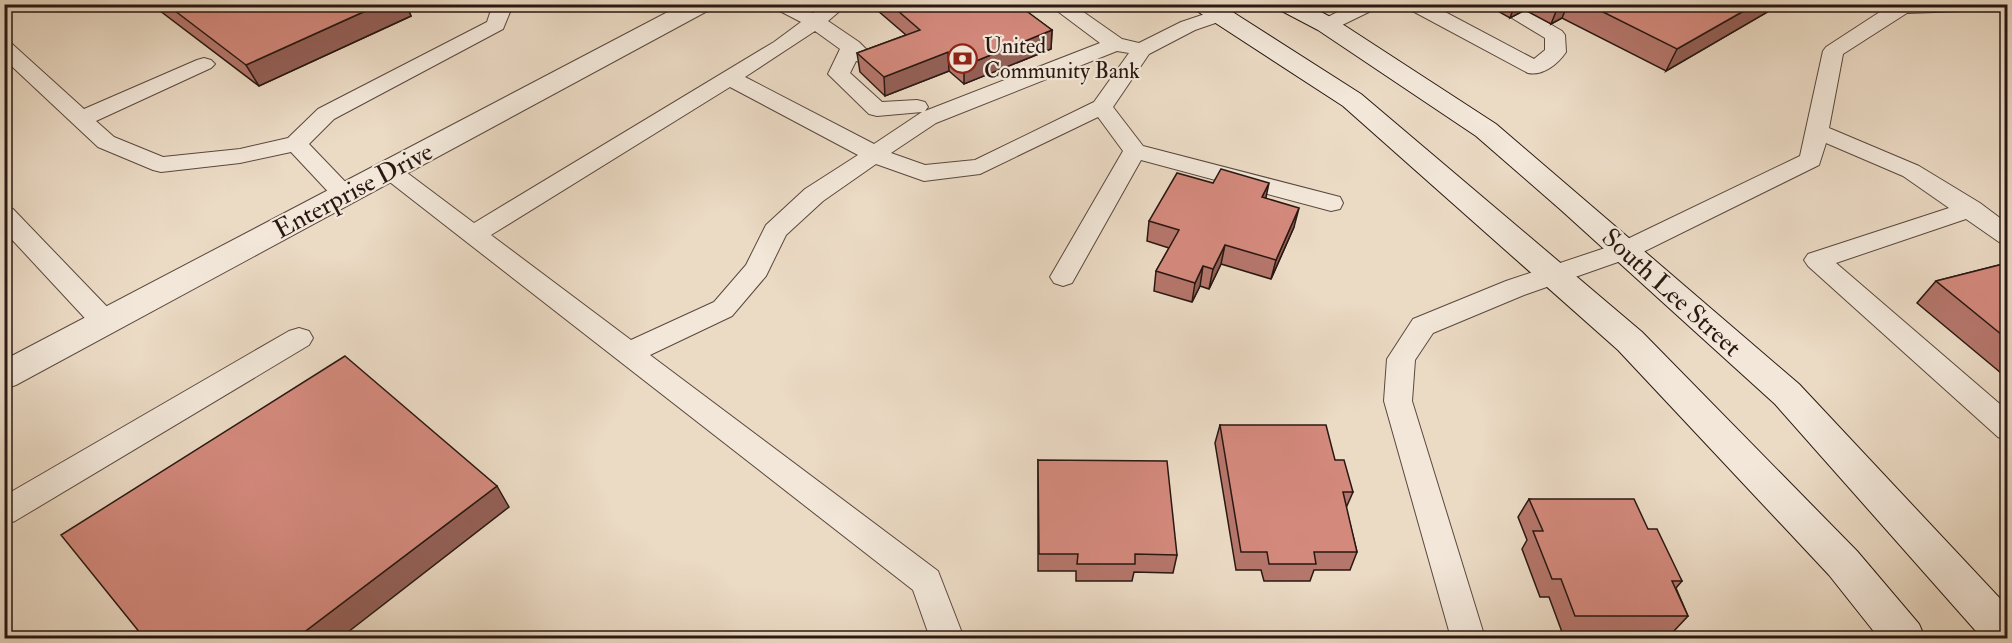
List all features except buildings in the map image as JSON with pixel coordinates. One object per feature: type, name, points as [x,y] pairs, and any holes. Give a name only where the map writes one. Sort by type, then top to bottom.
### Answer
[{"type":"main road","name":"Enterprise Drive","points":[[4,376],[702,4]]},
{"type":"main road","name":"South Lee Street","points":[[1287,4],[1327,25],[1486,130],[1626,250],[1786,394],[2007,637]]},
{"type":"main road","points":[[1211,10],[1352,100],[1630,341],[1843,563],[1904,639]]},
{"type":"lane","points":[[4,47],[106,142],[161,165],[240,156],[296,144],[326,114],[496,25],[500,4]]},
{"type":"lane","points":[[781,4],[816,22],[852,46],[874,66]]},
{"type":"lane","points":[[473,235],[781,46],[838,4]]},
{"type":"lane","points":[[1058,4],[1115,44],[1142,50]]},
{"type":"lane","points":[[1327,25],[1370,4]]},
{"type":"lane","points":[[1414,4],[1536,68],[1557,52],[1556,35],[1519,14]]},
{"type":"lane","points":[[1468,639],[1398,401],[1401,359],[1423,326],[1554,275],[1626,250],[1811,160],[1833,51],[1902,7],[1990,4]]},
{"type":"lane","points":[[729,78],[876,155],[924,173],[980,166],[1102,107],[1142,50],[1188,26],[1211,10]]},
{"type":"lane","points":[[628,353],[723,309],[757,270],[775,231],[814,195],[876,155],[922,113],[1115,44]]},
{"type":"lane","points":[[852,46],[839,74],[877,108],[922,113]]},
{"type":"lane","points":[[81,119],[204,64]]},
{"type":"lane","points":[[900,90],[922,113]]},
{"type":"lane","points":[[1102,107],[1135,151],[1331,202]]},
{"type":"lane","points":[[1817,131],[1911,171],[1971,209],[2007,236]]},
{"type":"lane","points":[[296,144],[344,194]]},
{"type":"lane","points":[[1063,277],[1135,151]]},
{"type":"lane","points":[[390,171],[926,581],[947,639]]},
{"type":"lane","points":[[1971,209],[1817,260],[2007,429]]},
{"type":"lane","points":[[4,216],[105,322]]},
{"type":"lane","points":[[4,512],[299,338]]},
{"type":"place","name":"United Community Bank","points":[[963,58]]}]
